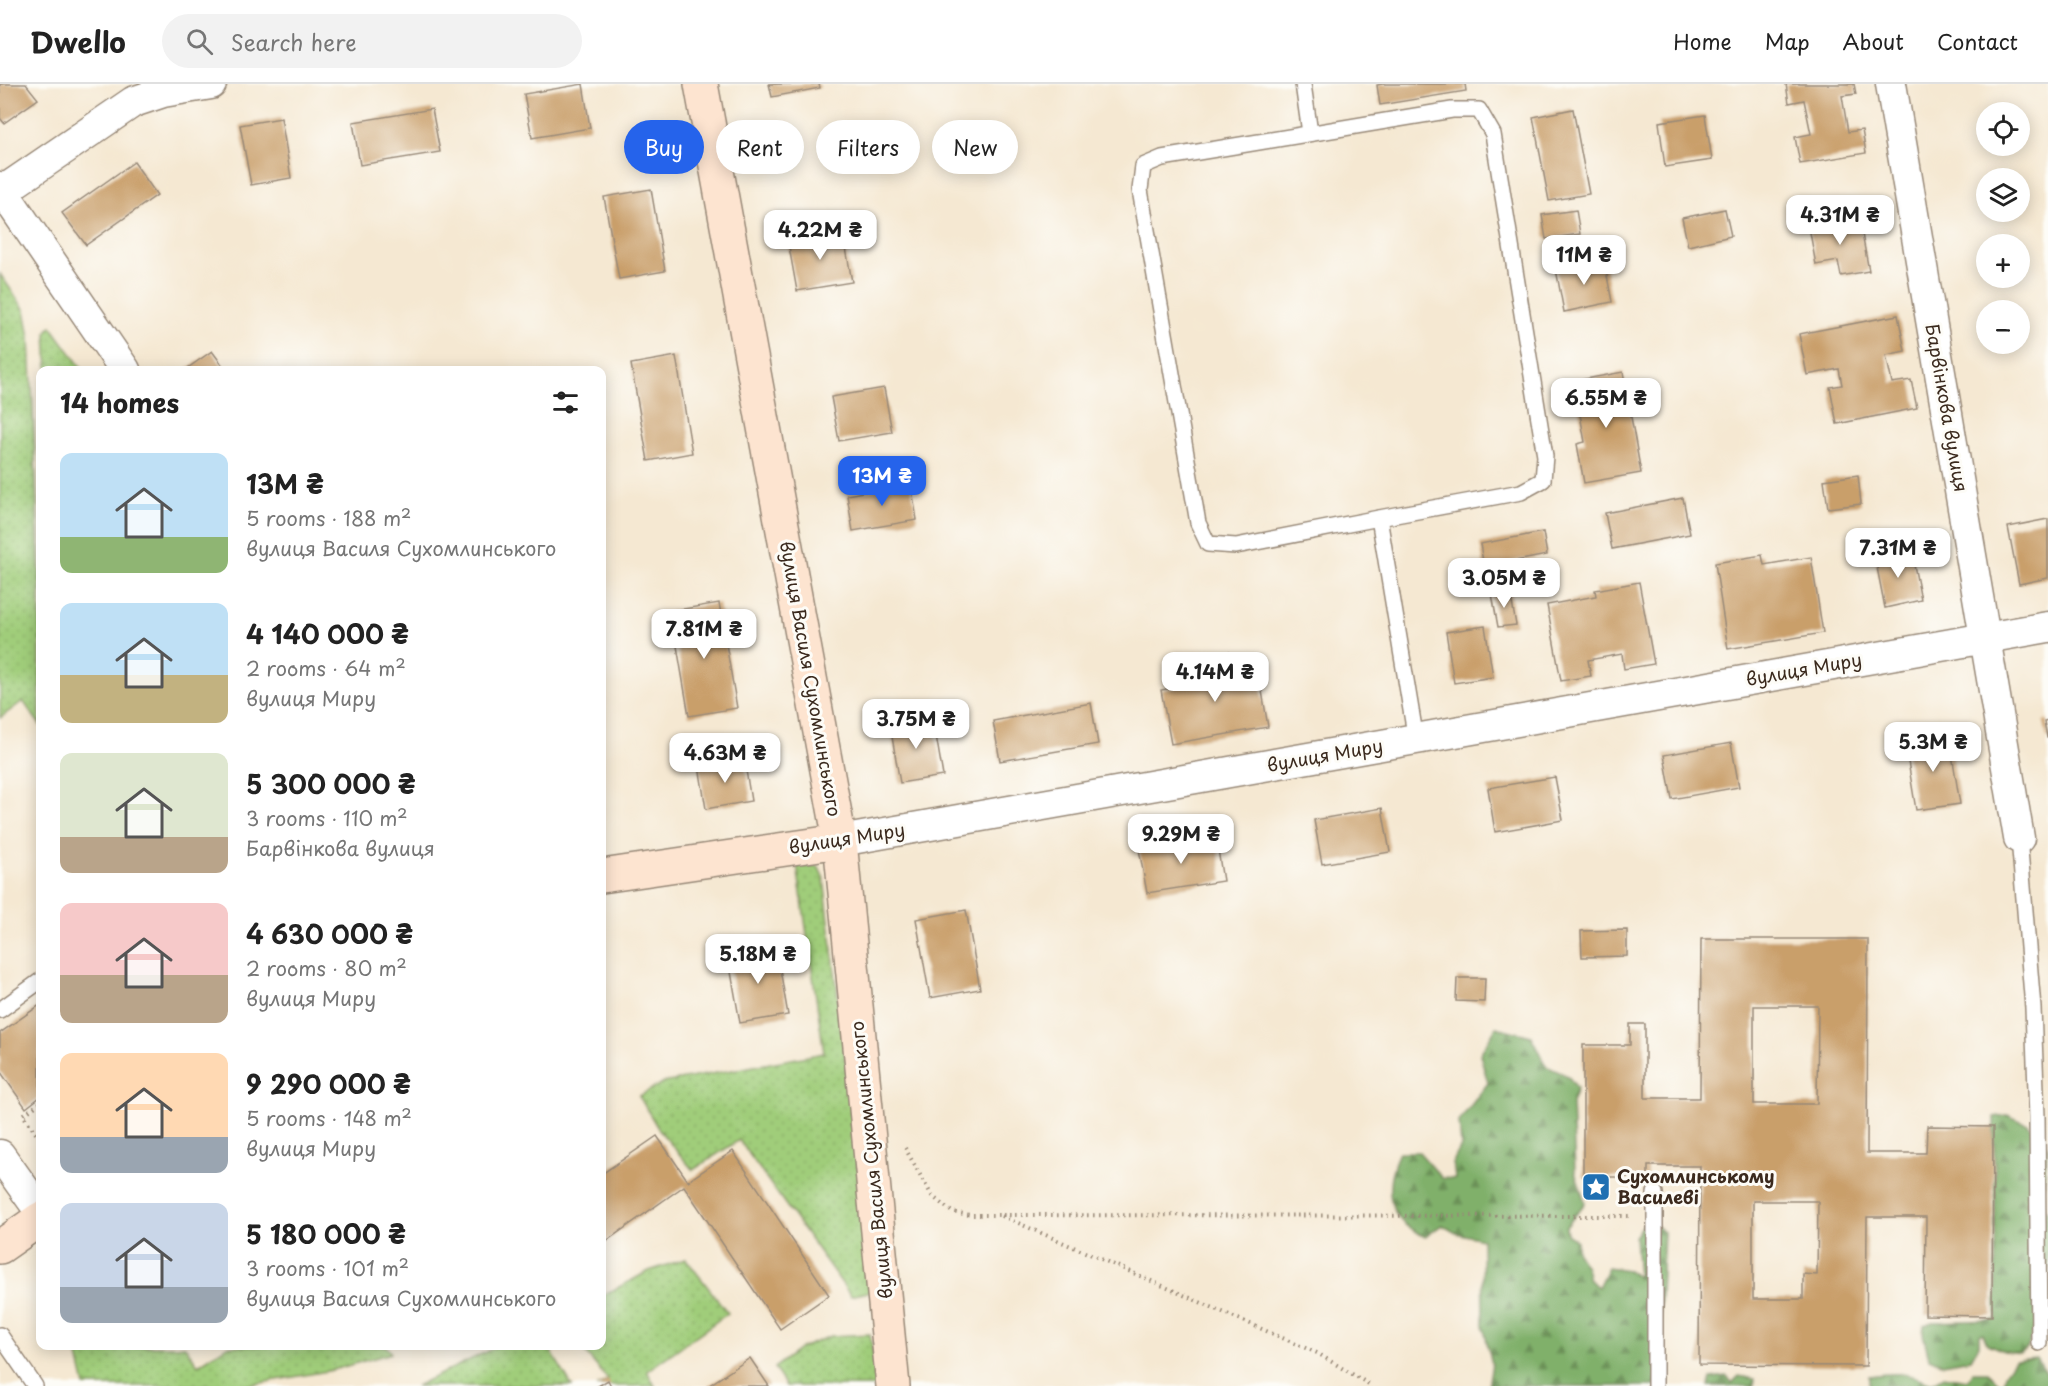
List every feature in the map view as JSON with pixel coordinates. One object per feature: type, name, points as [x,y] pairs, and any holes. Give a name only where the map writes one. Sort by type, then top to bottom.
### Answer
[{"type":"street","points":[[121,366],[1,190],[133,102],[163,92],[211,84]]},
{"type":"street","name":"вулиця Василя Сухомлинського","points":[[701,84],[840,841],[893,1386]]},
{"type":"street","name":"Барвінкова вулиця","points":[[1891,84],[2019,838]]},
{"type":"street","name":"вулиця Миру","points":[[606,875],[840,841],[2048,627]]},
{"type":"street","points":[[0,1155],[36,1205]]},
{"type":"street","points":[[0,1248],[36,1222]]},
{"type":"lane","points":[[1303,84],[1310,133]]},
{"type":"lane","points":[[1452,110],[1479,110],[1493,135],[1545,456],[1544,480],[1521,492],[1379,518],[1236,546],[1208,544],[1198,523],[1140,190],[1143,166],[1162,158],[1310,133],[1452,110]]},
{"type":"lane","points":[[1379,518],[1416,740]]},
{"type":"lane","points":[[2019,838],[2033,1019],[2037,1116],[2038,1343]]},
{"type":"lane","points":[[0,1010],[36,984]]},
{"type":"lane","points":[[1655,1192],[1655,1386]]},
{"type":"lane","points":[[0,1335],[35,1386]]},
{"type":"path","points":[[36,1106],[23,1115],[36,1133]]},
{"type":"path","points":[[903,1146],[932,1196],[952,1212],[970,1215],[1655,1216]]},
{"type":"path","points":[[999,1215],[1317,1353],[1372,1386]]},
{"type":"green space","points":[[0,274],[25,310],[30,337],[36,482],[36,719],[23,701],[0,718]]},
{"type":"green space","points":[[51,326],[80,366],[48,366],[46,333]]},
{"type":"green space","points":[[797,865],[818,866],[824,879],[873,1291],[851,1296],[739,1140],[693,1170],[659,1130],[639,1096],[663,1083],[824,1053]]},
{"type":"green space","points":[[1496,1027],[1531,1036],[1546,1066],[1568,1076],[1577,1088],[1572,1103],[1575,1172],[1585,1203],[1566,1227],[1567,1234],[1577,1241],[1577,1253],[1586,1267],[1589,1280],[1598,1287],[1608,1267],[1628,1270],[1638,1277],[1635,1237],[1647,1219],[1664,1232],[1659,1335],[1660,1368],[1669,1379],[1665,1386],[1488,1386],[1492,1364],[1483,1325],[1482,1239],[1456,1233],[1442,1225],[1425,1237],[1404,1224],[1393,1208],[1390,1180],[1399,1152],[1419,1152],[1442,1178],[1455,1179],[1453,1162],[1461,1146],[1459,1121],[1488,1083],[1480,1054]]},
{"type":"green space","points":[[2007,1115],[2028,1124],[2047,1147],[2044,1184],[2026,1204],[2048,1211],[2048,1317],[2045,1311],[2033,1331],[2028,1347],[2020,1353],[2004,1351],[1987,1344],[1983,1334],[1979,1334],[1979,1345],[1971,1359],[1943,1364],[1929,1358],[1923,1334],[1924,1325],[1932,1322],[1996,1320],[1994,1117]]},
{"type":"green space","points":[[686,1259],[728,1313],[647,1371],[655,1386],[598,1386],[608,1380],[583,1350],[606,1350],[606,1294],[649,1271]]},
{"type":"green space","points":[[870,1334],[878,1386],[786,1386],[774,1368],[801,1348],[831,1336]]},
{"type":"green space","points":[[78,1350],[188,1350],[198,1365],[221,1350],[389,1350],[391,1353],[333,1370],[243,1386],[85,1386]]},
{"type":"green space","points":[[490,1350],[550,1350],[572,1386],[416,1386]]},
{"type":"green space","points":[[2037,1358],[2048,1378],[2048,1386],[2003,1386],[2005,1374],[2015,1360]]},
{"type":"green space","points":[[1972,1372],[1987,1372],[2003,1386],[1869,1386],[1869,1376],[1901,1374],[1932,1383],[1944,1376],[1968,1380]]},
{"type":"green space","points":[[1727,1376],[1732,1383],[1739,1376],[1755,1379],[1754,1386],[1709,1386],[1711,1378]]},
{"type":"building","points":[[0,84],[26,84],[38,99],[4,123],[0,118]]},
{"type":"building","points":[[583,84],[590,128],[532,138],[524,94]]},
{"type":"building","points":[[769,84],[819,84],[820,88],[772,97]]},
{"type":"building","points":[[1465,84],[1466,91],[1380,105],[1377,85]]},
{"type":"building","points":[[1786,84],[1854,84],[1856,94],[1842,96],[1848,132],[1862,130],[1866,153],[1800,164],[1795,137],[1811,134],[1804,100],[1789,103]]},
{"type":"building","points":[[432,109],[440,152],[360,165],[353,122]]},
{"type":"building","points":[[1573,109],[1589,194],[1549,201],[1533,117]]},
{"type":"building","points":[[1705,115],[1712,160],[1665,167],[1659,122]]},
{"type":"building","points":[[281,118],[291,178],[251,185],[240,125]]},
{"type":"building","points":[[134,162],[157,195],[86,245],[62,213]]},
{"type":"building","points":[[651,189],[665,271],[619,279],[604,197]]},
{"type":"building","points":[[1725,209],[1731,236],[1688,246],[1682,218]]},
{"type":"building","points":[[1576,210],[1580,234],[1546,239],[1542,215]]},
{"type":"building","points":[[1859,218],[1869,271],[1841,276],[1838,261],[1816,265],[1809,227]]},
{"type":"building","points":[[843,231],[852,282],[797,291],[788,241]]},
{"type":"building","points":[[1604,260],[1612,302],[1564,312],[1556,269]]},
{"type":"building","points":[[1898,315],[1905,351],[1886,355],[1892,383],[1911,380],[1917,408],[1837,424],[1830,387],[1842,385],[1839,369],[1807,375],[1799,334]]},
{"type":"building","points":[[212,351],[223,366],[191,366]]},
{"type":"building","points":[[676,356],[692,453],[648,461],[631,364]]},
{"type":"building","points":[[1623,372],[1641,473],[1584,483],[1577,444],[1585,442],[1574,381]]},
{"type":"building","points":[[884,388],[892,432],[839,441],[831,397]]},
{"type":"building","points":[[1858,475],[1861,504],[1828,508],[1824,480]]},
{"type":"building","points":[[911,483],[917,520],[853,531],[847,495]]},
{"type":"building","points":[[1683,498],[1690,534],[1612,549],[1605,513]]},
{"type":"building","points":[[2048,519],[2048,578],[2019,584],[2008,527]]},
{"type":"building","points":[[1543,532],[1547,555],[1484,567],[1480,544]]},
{"type":"building","points":[[1911,550],[1921,600],[1885,608],[1875,557]]},
{"type":"building","points":[[1762,555],[1764,565],[1811,557],[1823,633],[1728,649],[1715,563]]},
{"type":"building","points":[[1639,582],[1654,664],[1624,669],[1622,654],[1588,660],[1591,676],[1561,681],[1547,605],[1596,596],[1595,590]]},
{"type":"building","points":[[1510,591],[1516,625],[1498,627],[1492,594]]},
{"type":"building","points":[[719,603],[737,708],[689,716],[671,611]]},
{"type":"building","points":[[1485,626],[1493,677],[1454,683],[1446,632]]},
{"type":"building","points":[[1229,652],[1233,678],[1259,673],[1268,727],[1171,744],[1161,690],[1202,683],[1198,658]]},
{"type":"building","points":[[1091,703],[1098,744],[1000,761],[993,721]]},
{"type":"building","points":[[933,718],[943,776],[900,783],[890,725]]},
{"type":"building","points":[[2048,720],[2048,738],[2047,738],[2044,721]]},
{"type":"building","points":[[1949,736],[1960,804],[1916,810],[1905,743]]},
{"type":"building","points":[[1731,743],[1739,787],[1672,799],[1664,755]]},
{"type":"building","points":[[744,758],[751,801],[706,809],[699,766]]},
{"type":"building","points":[[1555,777],[1563,820],[1495,832],[1488,788]]},
{"type":"building","points":[[1382,808],[1390,852],[1322,864],[1314,820]]},
{"type":"building","points":[[1216,837],[1223,881],[1147,893],[1139,849]]},
{"type":"building","points":[[966,910],[980,989],[930,998],[916,919]]},
{"type":"building","points":[[1627,930],[1627,956],[1582,957],[1581,931]]},
{"type":"building","points":[[1701,939],[1868,939],[1867,1153],[1926,1153],[1927,1126],[1993,1127],[1992,1316],[1925,1315],[1926,1217],[1867,1217],[1866,1366],[1699,1365],[1700,1166],[1648,1166],[1648,1177],[1583,1177],[1583,1045],[1630,1045],[1630,1024],[1645,1024],[1645,1098],[1700,1098]],"holes":[[[1754,1006],[1818,1006],[1817,1104],[1754,1104]],[[1753,1201],[1818,1201],[1817,1275],[1803,1274],[1803,1299],[1753,1299]]]},
{"type":"building","points":[[776,946],[788,1015],[740,1023],[728,955]]},
{"type":"building","points":[[1457,978],[1485,978],[1484,1002],[1456,1001]]},
{"type":"building","points":[[36,1008],[36,1100],[26,1108],[0,1071],[0,1033]]},
{"type":"building","points":[[657,1136],[688,1181],[733,1151],[829,1295],[780,1329],[684,1186],[606,1241],[606,1171]]},
{"type":"building","points":[[750,1358],[769,1386],[708,1386]]},
{"type":"building","points":[[608,1380],[611,1386],[598,1386]]},
{"type":"place","name":"Сухомлинському Василеві","points":[[1596,1187]]}]
